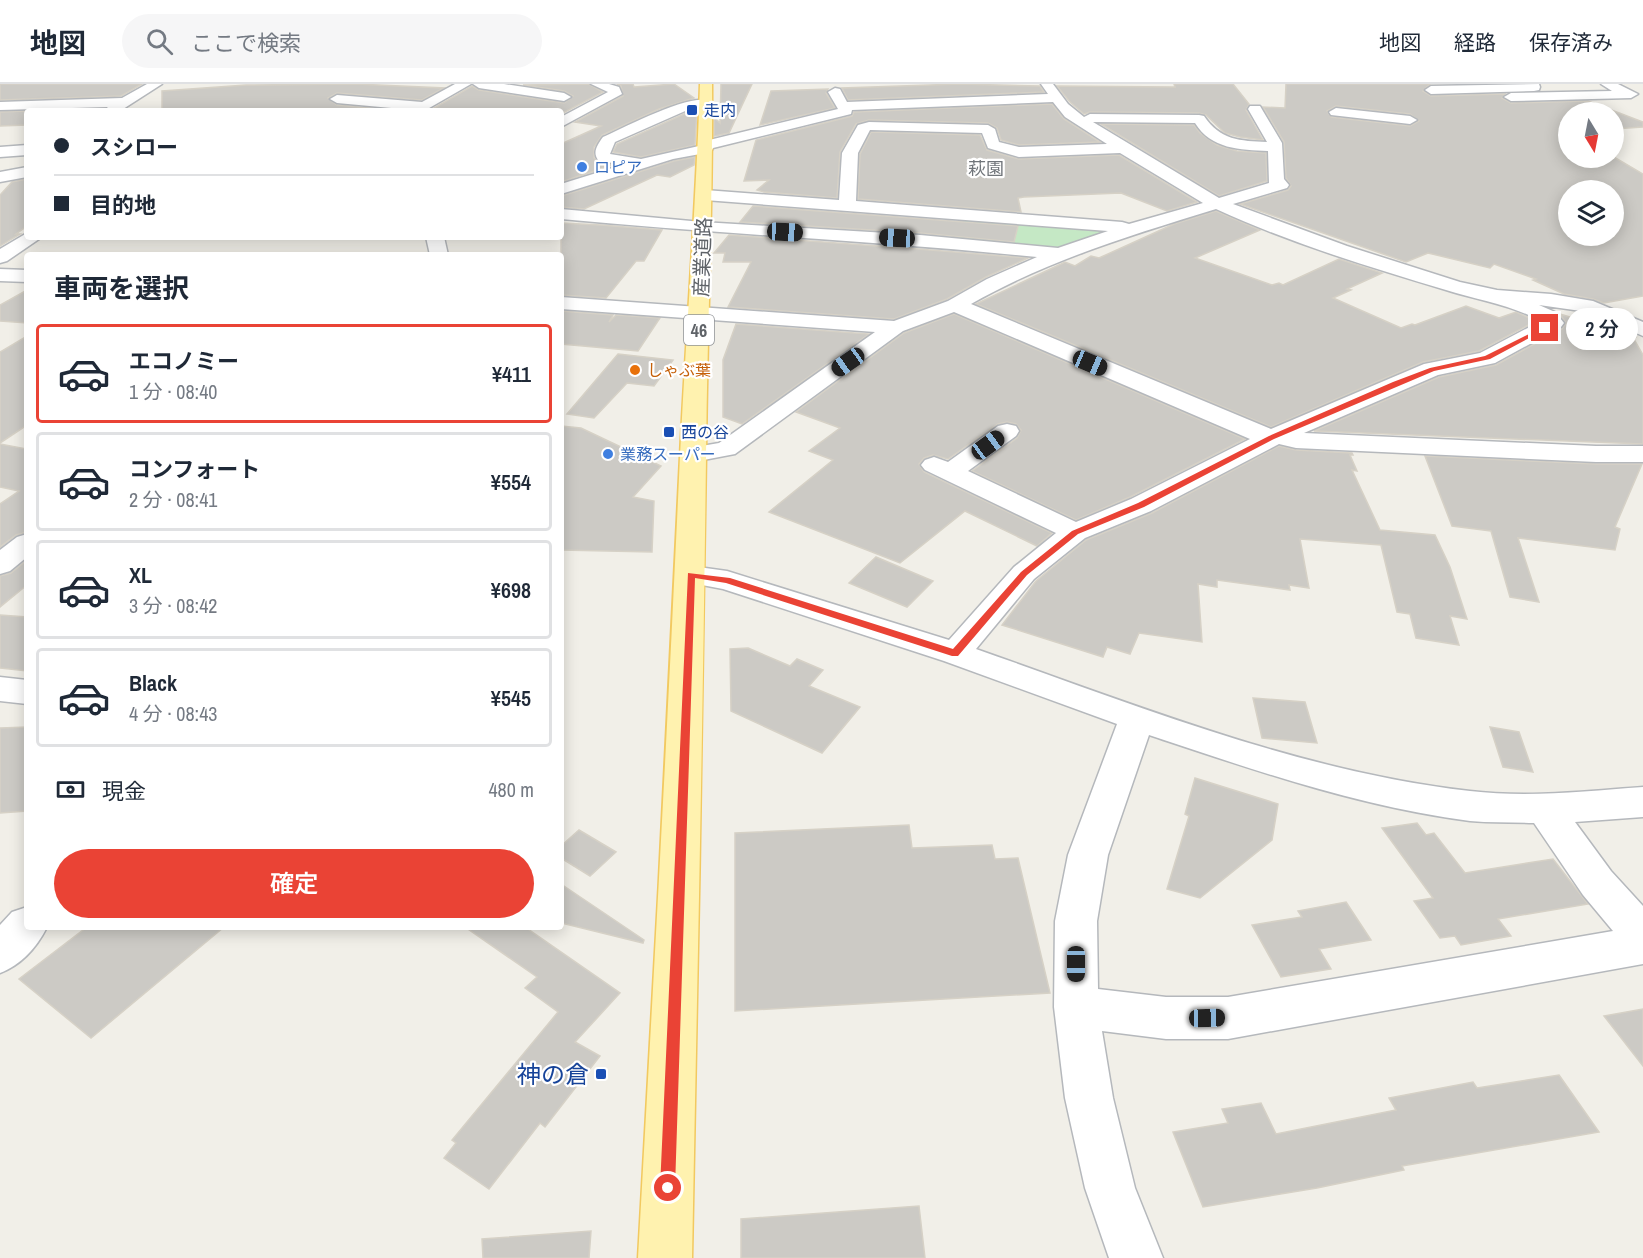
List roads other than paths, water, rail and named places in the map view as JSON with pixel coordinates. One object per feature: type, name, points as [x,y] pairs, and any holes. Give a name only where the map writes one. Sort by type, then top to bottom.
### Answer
[{"type":"main road","name":"産業道路","points":[[665,1258],[702,227],[711,146],[703,91]]},
{"type":"street","points":[[115,108],[156,84]]},
{"type":"street","points":[[346,101],[420,108],[465,84]]},
{"type":"street","points":[[480,84],[511,92],[554,97]]},
{"type":"street","points":[[564,121],[615,94],[614,90],[597,84]]},
{"type":"street","points":[[1047,84],[1070,114],[1218,204],[1399,270],[1455,287],[1497,296],[1551,300],[1593,307],[1634,304]]},
{"type":"street","points":[[1431,90],[1512,92],[1560,84]]},
{"type":"street","points":[[1512,92],[1534,96],[1631,94],[1607,84]]},
{"type":"street","points":[[641,164],[603,157],[602,150],[606,147],[608,140],[690,104],[703,91]]},
{"type":"street","points":[[923,98],[942,93]]},
{"type":"street","points":[[819,97],[923,98],[972,102],[1056,98]]},
{"type":"street","points":[[564,188],[671,155],[846,111],[838,97]]},
{"type":"street","points":[[0,106],[125,102]]},
{"type":"street","points":[[972,102],[991,122]]},
{"type":"street","points":[[693,454],[726,449],[896,327],[955,305],[994,283],[1060,254],[1135,228],[1281,185],[1276,182],[1275,147],[1270,131],[1255,110]]},
{"type":"street","points":[[1336,112],[1410,120]]},
{"type":"street","points":[[1090,118],[1199,119],[1204,129],[1224,144],[1275,147]]},
{"type":"street","points":[[847,206],[850,153],[863,128],[868,126],[988,129],[993,145],[1019,152],[1124,148]]},
{"type":"street","points":[[711,146],[751,146]]},
{"type":"street","points":[[0,152],[24,150]]},
{"type":"street","points":[[0,177],[24,173]]},
{"type":"street","points":[[705,195],[1135,228]]},
{"type":"street","points":[[564,214],[702,227],[920,240],[1060,254]]},
{"type":"street","points":[[0,257],[30,240]]},
{"type":"street","points":[[0,275],[24,276]]},
{"type":"street","points":[[955,653],[1024,573],[1075,532],[1141,505],[1274,437],[1432,369],[1487,358],[1554,323],[1548,315],[1497,296]]},
{"type":"street","points":[[564,303],[896,327]]},
{"type":"street","points":[[955,305],[1202,411],[1274,437],[1296,440],[1596,454],[1643,454]]},
{"type":"street","points":[[1593,307],[1643,330]]},
{"type":"street","points":[[1007,431],[942,468],[1075,532]]},
{"type":"street","points":[[0,565],[24,545]]},
{"type":"street","points":[[691,575],[727,580],[955,653],[1137,718],[1293,769],[1384,791],[1471,806],[1545,809],[1643,802]]},
{"type":"street","points":[[0,689],[24,692]]},
{"type":"street","points":[[1136,1258],[1110,1188],[1089,1098],[1076,1008],[1076,921],[1088,855],[1137,718]]},
{"type":"street","points":[[1545,809],[1597,883],[1643,936]]},
{"type":"street","points":[[0,954],[24,928]]},
{"type":"street","points":[[1076,1008],[1166,1018],[1228,1018],[1643,945]]},
{"type":"place","name":"走内","points":[[692,110]]},
{"type":"place","name":"ロピア","points":[[582,167]]},
{"type":"place","name":"しゃぶ葉","points":[[635,370]]},
{"type":"place","name":"西の谷","points":[[669,432]]},
{"type":"place","name":"業務スーパー","points":[[608,454]]},
{"type":"place","name":"神の倉","points":[[601,1074]]},
{"type":"district","name":"萩園","points":[[986,168]]}]
